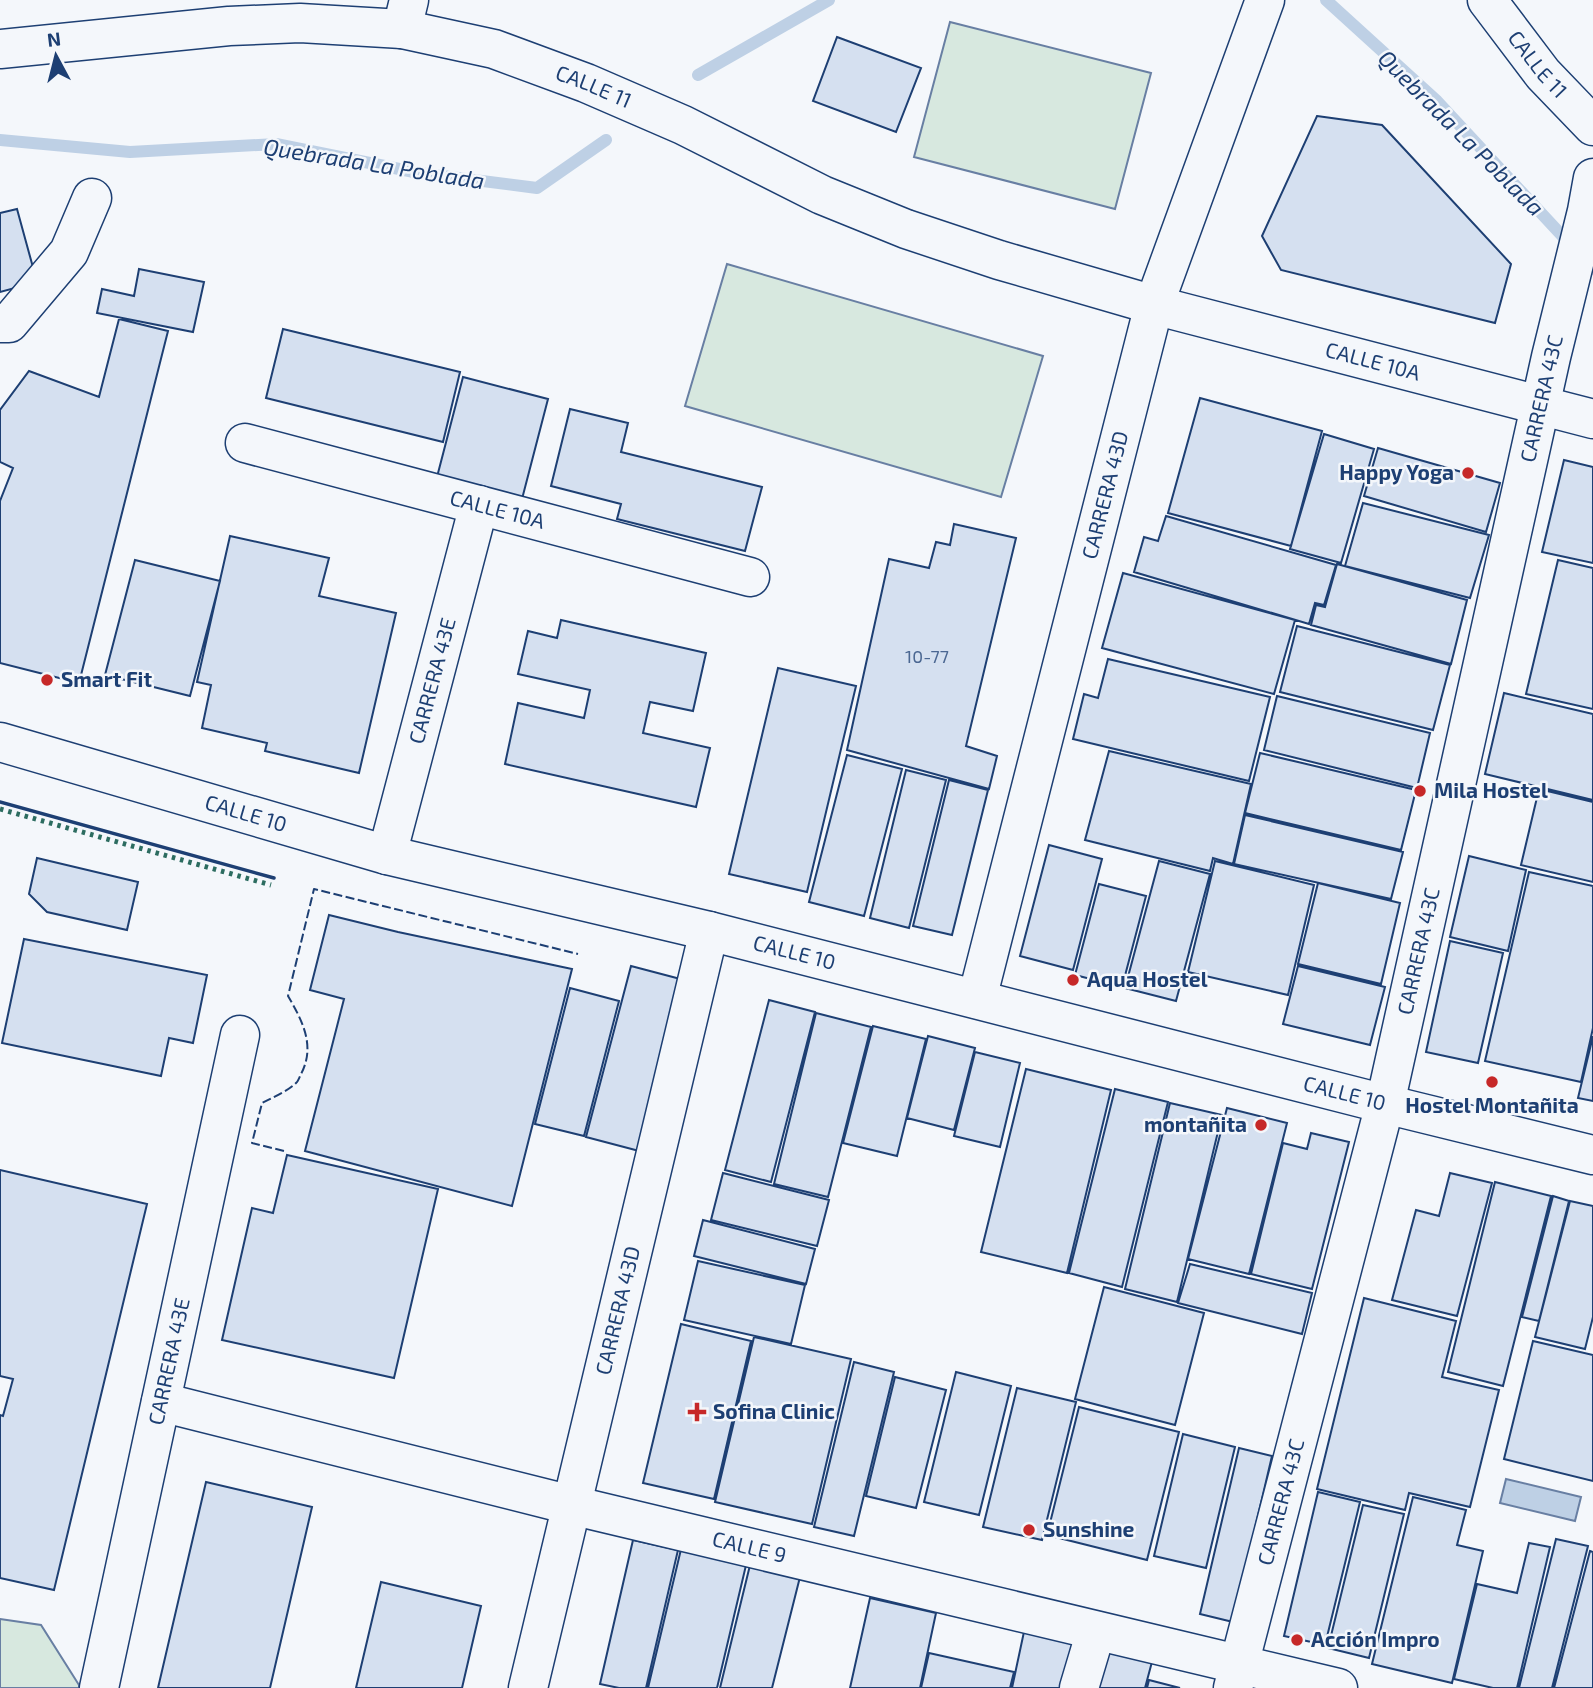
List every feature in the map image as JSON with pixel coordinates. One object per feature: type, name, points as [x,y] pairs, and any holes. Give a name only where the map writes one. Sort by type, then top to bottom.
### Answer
[{"type":"street","name":"CALLE 11","points":[[1487,0],[1543,74],[1593,126]]},
{"type":"street","name":"CARRERA 43D","points":[[977,999],[1154,306],[1264,3]]},
{"type":"street","name":"CALLE 11","points":[[0,49],[229,26],[405,15],[586,83],[683,125],[822,195],[906,229],[1154,306]]},
{"type":"street","points":[[0,323],[9,323],[69,252],[92,198]]},
{"type":"street","name":"CARRERA 43C","points":[[1236,1676],[1385,1104],[1559,324],[1589,207]]},
{"type":"street","name":"CALLE 10A","points":[[1154,306],[1593,419]]},
{"type":"street","name":"CALLE 10A","points":[[245,443],[750,577]]},
{"type":"street","name":"CARRERA 43E","points":[[387,855],[479,505]]},
{"type":"street","name":"CALLE 10","points":[[0,742],[387,855],[709,931],[1593,1155]]},
{"type":"street","name":"CARRERA 43D","points":[[527,1688],[709,931]]},
{"type":"street","name":"CARRERA 43E","points":[[99,1688],[240,1035]]},
{"type":"street","name":"CALLE 9","points":[[161,1402],[571,1505],[1096,1631],[1236,1676],[1338,1688]]},
{"type":"street","points":[[1079,1688],[1096,1631]]},
{"type":"shaded area","points":[[950,22],[1151,73],[1115,209],[914,157]]},
{"type":"shaded area","points":[[727,264],[1043,356],[1001,497],[685,406]]},
{"type":"shaded area","points":[[0,1619],[41,1625],[79,1688],[0,1688]]},
{"type":"water","points":[[1506,1479],[1581,1497],[1575,1521],[1500,1503]]},
{"type":"building","points":[[837,37],[921,68],[896,132],[813,101]]},
{"type":"building","points":[[1317,116],[1382,125],[1511,264],[1495,323],[1281,270],[1262,236]]},
{"type":"building","points":[[17,209],[37,282],[0,292],[0,213]]},
{"type":"building","points":[[139,269],[204,282],[193,332],[97,313],[102,289],[134,296]]},
{"type":"building","points":[[119,319],[168,331],[79,683],[0,663],[0,501],[13,468],[0,462],[0,410],[29,371],[99,397]]},
{"type":"building","points":[[283,329],[460,372],[443,442],[266,398]]},
{"type":"building","points":[[463,377],[548,399],[522,499],[437,477]]},
{"type":"building","points":[[1200,398],[1322,431],[1291,546],[1168,513]]},
{"type":"building","points":[[570,409],[628,423],[621,452],[762,487],[745,551],[617,519],[621,504],[551,486]]},
{"type":"building","points":[[1324,434],[1374,449],[1341,563],[1290,549]]},
{"type":"building","points":[[1378,448],[1500,483],[1486,532],[1364,496]]},
{"type":"building","points":[[1564,460],[1593,467],[1593,563],[1542,552]]},
{"type":"building","points":[[1363,503],[1489,535],[1470,598],[1345,566]]},
{"type":"building","points":[[1166,516],[1336,565],[1324,605],[1315,603],[1309,624],[1134,572],[1144,537],[1158,541]]},
{"type":"building","points":[[954,524],[1016,538],[966,746],[997,756],[989,789],[847,750],[889,559],[929,568],[936,542],[950,545]]},
{"type":"building","points":[[230,536],[329,558],[319,596],[396,613],[359,773],[265,751],[267,743],[202,728],[211,685],[197,682]]},
{"type":"building","points":[[135,560],[220,581],[190,696],[105,675]]},
{"type":"building","points":[[1558,560],[1593,568],[1593,709],[1526,694]]},
{"type":"building","points":[[1337,564],[1467,600],[1451,664],[1311,625],[1316,605],[1325,607]]},
{"type":"building","points":[[1123,573],[1295,620],[1274,694],[1102,648]]},
{"type":"building","points":[[561,620],[706,653],[693,711],[650,702],[643,733],[710,748],[696,807],[505,764],[518,703],[584,718],[590,690],[518,674],[528,631],[557,638]]},
{"type":"building","points":[[1297,626],[1450,665],[1433,730],[1280,692]]},
{"type":"building","points":[[1108,659],[1270,697],[1249,781],[1073,739],[1084,694],[1098,698]]},
{"type":"building","points":[[778,668],[856,686],[807,892],[729,874]]},
{"type":"building","points":[[1504,693],[1593,714],[1593,800],[1485,774]]},
{"type":"building","points":[[1277,696],[1430,733],[1417,788],[1264,750]]},
{"type":"building","points":[[1109,751],[1251,784],[1233,864],[1213,858],[1210,871],[1085,840]]},
{"type":"building","points":[[1260,753],[1416,790],[1401,850],[1245,813]]},
{"type":"building","points":[[847,755],[902,769],[864,916],[809,902]]},
{"type":"building","points":[[906,770],[946,780],[909,928],[870,918]]},
{"type":"building","points":[[949,780],[988,790],[952,935],[913,926]]},
{"type":"building","points":[[1539,789],[1593,802],[1593,882],[1521,865]]},
{"type":"building","points":[[1245,815],[1403,852],[1391,899],[1234,864]]},
{"type":"building","points":[[1049,845],[1102,859],[1073,970],[1020,956]]},
{"type":"building","points":[[1469,856],[1526,870],[1508,951],[1450,937]]},
{"type":"building","points":[[37,858],[138,882],[127,930],[47,912],[29,894]]},
{"type":"building","points":[[1159,861],[1210,874],[1176,1001],[1125,988]]},
{"type":"building","points":[[1215,861],[1314,885],[1288,995],[1188,972]]},
{"type":"building","points":[[1529,872],[1593,886],[1593,1028],[1581,1082],[1485,1061]]},
{"type":"building","points":[[1318,883],[1400,903],[1381,984],[1298,964]]},
{"type":"building","points":[[1099,884],[1146,896],[1122,987],[1075,975]]},
{"type":"building","points":[[329,915],[572,969],[512,1206],[305,1151],[344,999],[310,990]]},
{"type":"building","points":[[24,939],[207,975],[193,1043],[169,1038],[161,1076],[2,1043]]},
{"type":"building","points":[[1450,941],[1503,953],[1478,1063],[1426,1052]]},
{"type":"building","points":[[631,966],[688,981],[643,1152],[586,1137]]},
{"type":"building","points":[[1298,966],[1385,987],[1370,1045],[1283,1024]]},
{"type":"building","points":[[570,988],[619,1001],[584,1136],[535,1124]]},
{"type":"building","points":[[769,1000],[815,1012],[771,1182],[725,1170]]},
{"type":"building","points":[[816,1013],[871,1027],[828,1197],[774,1184]]},
{"type":"building","points":[[873,1026],[926,1039],[897,1156],[843,1143]]},
{"type":"building","points":[[928,1036],[975,1048],[954,1130],[907,1118]]},
{"type":"building","points":[[1593,1036],[1593,1101],[1578,1098]]},
{"type":"building","points":[[975,1052],[1020,1063],[1000,1147],[954,1136]]},
{"type":"building","points":[[1026,1069],[1111,1090],[1067,1273],[981,1252]]},
{"type":"building","points":[[1115,1089],[1168,1102],[1122,1287],[1069,1273]]},
{"type":"building","points":[[1170,1103],[1222,1115],[1177,1302],[1125,1289]]},
{"type":"building","points":[[1227,1108],[1287,1123],[1249,1274],[1188,1259]]},
{"type":"building","points":[[1311,1133],[1349,1142],[1312,1289],[1251,1274],[1283,1143],[1307,1149]]},
{"type":"building","points":[[287,1155],[438,1189],[394,1378],[222,1340],[252,1208],[273,1213]]},
{"type":"building","points":[[0,1170],[147,1204],[54,1590],[0,1578],[0,1415],[3,1416],[13,1379],[0,1376]]},
{"type":"building","points":[[723,1173],[829,1200],[817,1246],[711,1220]]},
{"type":"building","points":[[1450,1173],[1492,1183],[1457,1316],[1392,1300],[1416,1210],[1439,1216]]},
{"type":"building","points":[[1495,1182],[1551,1196],[1503,1386],[1448,1372]]},
{"type":"building","points":[[1553,1196],[1569,1201],[1539,1321],[1522,1317]]},
{"type":"building","points":[[1570,1201],[1593,1206],[1593,1317],[1585,1349],[1535,1337]]},
{"type":"building","points":[[703,1220],[815,1249],[806,1284],[694,1256]]},
{"type":"building","points":[[698,1261],[805,1285],[791,1344],[684,1320]]},
{"type":"building","points":[[1190,1264],[1312,1293],[1302,1334],[1178,1303]]},
{"type":"building","points":[[1104,1287],[1204,1313],[1175,1425],[1075,1399]]},
{"type":"building","points":[[1364,1298],[1456,1321],[1442,1377],[1499,1390],[1470,1507],[1409,1493],[1405,1510],[1317,1489]]},
{"type":"building","name":"Sofina Clinic","points":[[681,1324],[751,1341],[714,1499],[643,1483]]},
{"type":"building","points":[[754,1337],[851,1359],[812,1524],[715,1502]]},
{"type":"building","points":[[1533,1341],[1593,1355],[1593,1481],[1504,1459]]},
{"type":"building","points":[[854,1362],[894,1372],[854,1536],[814,1527]]},
{"type":"building","points":[[956,1372],[1011,1386],[979,1515],[924,1502]]},
{"type":"building","points":[[895,1377],[946,1390],[916,1508],[866,1496]]},
{"type":"building","points":[[1017,1388],[1076,1402],[1042,1540],[983,1527]]},
{"type":"building","points":[[1079,1407],[1179,1432],[1147,1560],[1047,1535]]},
{"type":"building","points":[[1183,1434],[1235,1447],[1206,1568],[1154,1556]]},
{"type":"building","points":[[1239,1448],[1272,1456],[1233,1622],[1200,1614]]},
{"type":"building","points":[[206,1482],[312,1507],[270,1688],[158,1688]]},
{"type":"building","points":[[1318,1492],[1360,1502],[1325,1645],[1284,1636]]},
{"type":"building","points":[[1413,1497],[1466,1510],[1457,1545],[1483,1551],[1452,1683],[1372,1664]]},
{"type":"building","points":[[1363,1505],[1404,1514],[1369,1658],[1328,1648]]},
{"type":"building","points":[[1556,1539],[1588,1546],[1552,1688],[1519,1688]]},
{"type":"building","points":[[633,1540],[678,1550],[646,1688],[619,1688],[600,1684]]},
{"type":"building","points":[[1529,1543],[1550,1547],[1517,1688],[1493,1688],[1454,1679],[1477,1584],[1517,1593]]},
{"type":"building","points":[[682,1545],[747,1561],[717,1688],[648,1688]]},
{"type":"building","points":[[1590,1551],[1593,1552],[1593,1688],[1554,1688]]},
{"type":"building","points":[[751,1561],[801,1573],[772,1688],[720,1688]]},
{"type":"building","points":[[381,1582],[481,1606],[462,1688],[356,1688]]},
{"type":"building","points":[[870,1598],[936,1613],[920,1688],[850,1688]]},
{"type":"building","points":[[1025,1627],[1076,1639],[1066,1688],[1012,1688]]},
{"type":"building","points":[[1108,1647],[1153,1658],[1145,1688],[1098,1688]]},
{"type":"building","points":[[929,1653],[1014,1672],[1010,1688],[921,1688]]},
{"type":"building","points":[[1149,1680],[1180,1688],[1147,1688]]},
{"type":"waterway","name":"Quebrada La Poblada","points":[[698,75],[829,0]]},
{"type":"waterway","name":"Quebrada La Poblada","points":[[1326,0],[1437,101],[1593,269]]},
{"type":"waterway","name":"Quebrada La Poblada","points":[[0,140],[130,152],[276,144],[419,173],[537,188],[606,140]]},
{"type":"hedge","points":[[0,809],[271,885]]},
{"type":"fence","points":[[284,1151],[252,1143],[262,1103],[297,1082],[305,1064],[305,1034],[288,996],[314,889],[578,954]]},
{"type":"wall","points":[[0,802],[274,878]]},
{"type":"place","name":"Happy Yoga","points":[[1468,473]]},
{"type":"place","name":"Smart Fit","points":[[47,680]]},
{"type":"place","name":"Mila Hostel","points":[[1420,791]]},
{"type":"place","name":"Aqua Hostel","points":[[1073,980]]},
{"type":"place","name":"Hostel Montañita","points":[[1492,1082]]},
{"type":"place","name":"montañita","points":[[1261,1125]]},
{"type":"place","name":"Sofina Clinic","points":[[697,1412]]},
{"type":"place","name":"Sunshine","points":[[1029,1530]]},
{"type":"place","name":"Acción Impro","points":[[1297,1640]]}]
